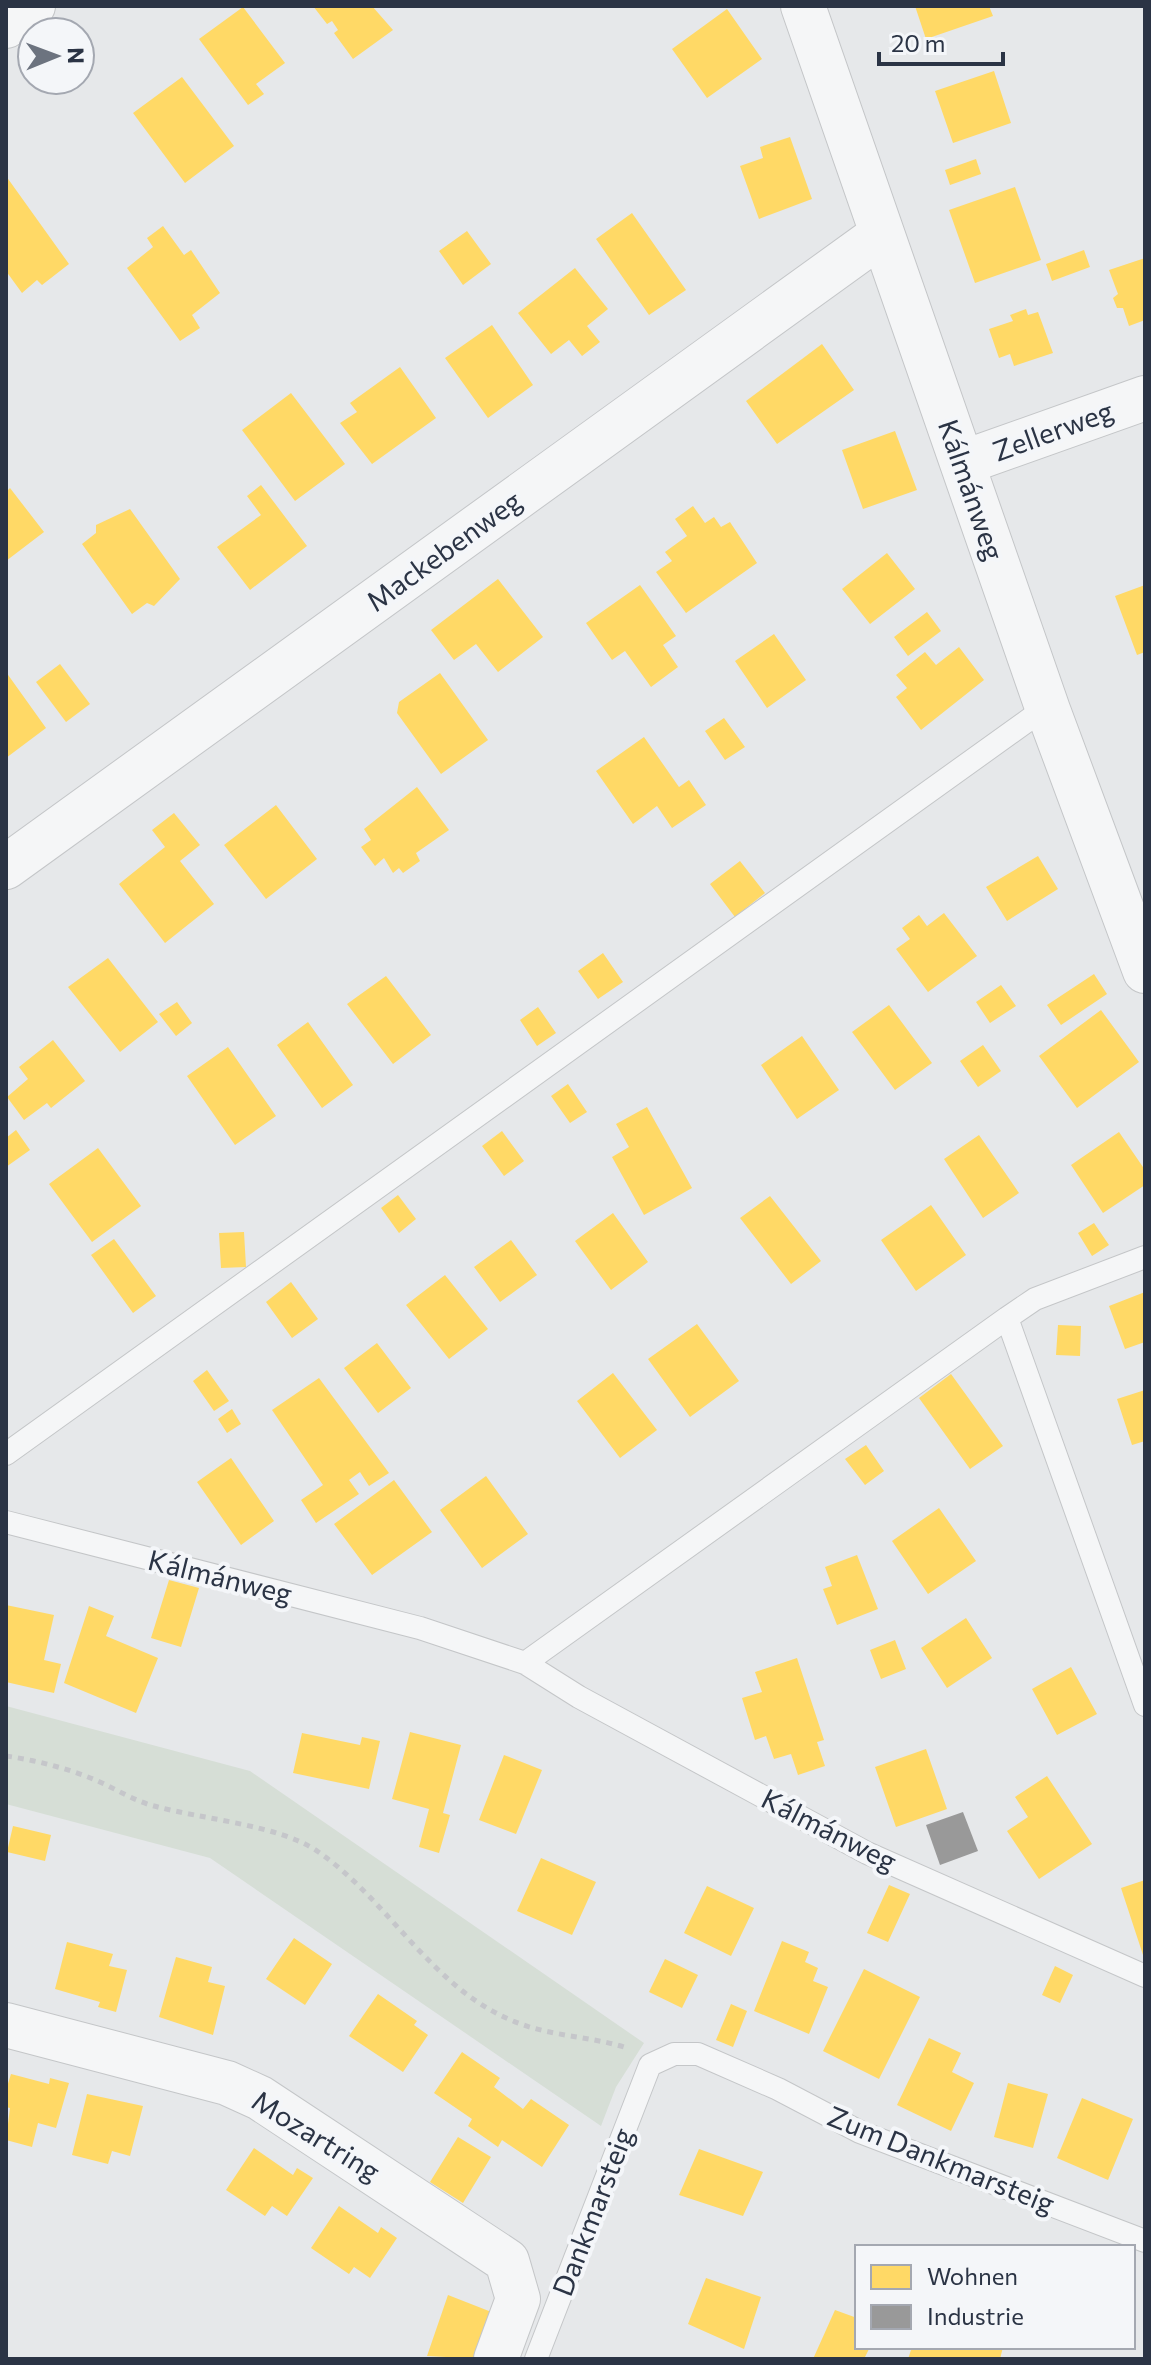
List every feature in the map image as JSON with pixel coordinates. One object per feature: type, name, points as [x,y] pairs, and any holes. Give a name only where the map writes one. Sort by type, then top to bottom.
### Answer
[{"type":"street","points":[[6,26],[33,6]]},
{"type":"street","name":"Kálmánweg","points":[[803,6],[1048,710],[1145,971]]},
{"type":"street","name":"Mackebenweg","points":[[6,867],[882,234]]},
{"type":"street","name":"Zellerweg","points":[[962,463],[1145,398]]},
{"type":"street","name":"Mozartring","points":[[6,2025],[227,2083],[260,2098],[507,2261],[518,2299],[496,2359]]},
{"type":"lane","points":[[6,1454],[1034,716],[1048,710]]},
{"type":"lane","points":[[525,1663],[1035,1299],[1145,1257]]},
{"type":"lane","points":[[1007,1318],[1145,1705]]},
{"type":"lane","name":"Kálmánweg","points":[[6,1522],[420,1628],[525,1663],[579,1697],[867,1853],[1145,1976]]},
{"type":"lane","name":"Zum Dankmarsteig","points":[[650,2065],[674,2054],[698,2054],[778,2089],[860,2132],[1145,2241]]},
{"type":"lane","name":"Dankmarsteig","points":[[536,2359],[650,2065]]},
{"type":"path","points":[[6,1756],[33,1760],[88,1777],[151,1805],[286,1837],[315,1850],[347,1875],[463,1992],[511,2021],[552,2034],[627,2048],[650,2065]]},
{"type":"shaded area","points":[[6,1706],[250,1771],[644,2043],[616,2087],[601,2126],[210,1858],[6,1804]]},
{"type":"building: Wohnen","points":[[313,6],[372,6],[393,30],[353,59],[334,33],[338,30],[332,21],[327,24]]},
{"type":"building: Wohnen","points":[[915,6],[989,6],[993,16],[926,39]]},
{"type":"building: Wohnen","points":[[243,7],[285,63],[256,84],[264,94],[248,105],[199,39]]},
{"type":"building: Wohnen","points":[[727,9],[762,59],[707,98],[672,49]]},
{"type":"building: Wohnen","points":[[994,71],[1011,123],[953,143],[935,91]]},
{"type":"building: Wohnen","points":[[182,77],[234,146],[185,183],[133,113]]},
{"type":"building: Wohnen","points":[[790,137],[812,199],[759,219],[740,166],[763,158],[760,147]]},
{"type":"building: Wohnen","points":[[976,159],[981,174],[950,185],[945,170]]},
{"type":"building: Wohnen","points":[[6,176],[69,264],[42,285],[37,280],[22,293],[6,271]]},
{"type":"building: Wohnen","points":[[1015,187],[1041,260],[975,283],[949,210]]},
{"type":"building: Wohnen","points":[[632,213],[686,290],[649,315],[596,239]]},
{"type":"building: Wohnen","points":[[163,226],[184,255],[191,250],[220,293],[192,315],[200,328],[180,341],[127,268],[153,247],[147,238]]},
{"type":"building: Wohnen","points":[[467,231],[491,264],[463,285],[439,251]]},
{"type":"building: Wohnen","points":[[1084,250],[1090,267],[1052,281],[1046,264]]},
{"type":"building: Wohnen","points":[[1145,258],[1145,320],[1129,326],[1123,308],[1117,308],[1113,298],[1118,294],[1109,270]]},
{"type":"building: Wohnen","points":[[575,268],[608,309],[587,326],[600,342],[582,356],[569,340],[551,354],[518,313]]},
{"type":"building: Wohnen","points":[[1026,309],[1028,315],[1038,312],[1053,353],[1014,366],[1010,354],[999,358],[989,329],[1013,321],[1010,315]]},
{"type":"building: Wohnen","points":[[492,325],[533,385],[488,418],[445,358]]},
{"type":"building: Wohnen","points":[[822,344],[854,390],[777,444],[746,401]]},
{"type":"building: Wohnen","points":[[400,367],[436,418],[372,464],[340,423],[357,412],[350,403]]},
{"type":"building: Wohnen","points":[[291,393],[345,464],[295,501],[242,430]]},
{"type":"building: Wohnen","points":[[895,431],[917,490],[863,509],[842,450]]},
{"type":"building: Wohnen","points":[[261,485],[307,546],[250,590],[217,547],[261,515],[247,496]]},
{"type":"building: Wohnen","points":[[10,488],[44,532],[6,561],[6,492]]},
{"type":"building: Wohnen","points":[[693,506],[705,523],[714,517],[721,527],[730,522],[757,563],[686,613],[656,572],[672,561],[665,552],[687,536],[675,519]]},
{"type":"building: Wohnen","points":[[130,509],[180,579],[154,606],[147,603],[132,614],[82,544],[96,533],[96,525]]},
{"type":"building: Wohnen","points":[[887,553],[915,589],[870,624],[842,589]]},
{"type":"building: Wohnen","points":[[498,579],[543,637],[498,672],[476,644],[454,660],[431,630]]},
{"type":"building: Wohnen","points":[[640,585],[676,636],[663,645],[678,667],[651,687],[625,651],[612,660],[586,623]]},
{"type":"building: Wohnen","points":[[1145,585],[1145,652],[1137,655],[1115,596]]},
{"type":"building: Wohnen","points":[[927,612],[941,631],[908,656],[894,637]]},
{"type":"building: Wohnen","points":[[774,634],[806,680],[767,708],[735,661]]},
{"type":"building: Wohnen","points":[[959,647],[984,680],[921,730],[896,697],[907,688],[896,675],[925,652],[936,665]]},
{"type":"building: Wohnen","points":[[60,664],[90,704],[66,722],[36,682]]},
{"type":"building: Wohnen","points":[[6,672],[46,728],[6,758]]},
{"type":"building: Wohnen","points":[[440,673],[488,740],[441,774],[397,713],[399,702]]},
{"type":"building: Wohnen","points":[[724,718],[745,747],[725,760],[705,731]]},
{"type":"building: Wohnen","points":[[644,737],[679,787],[689,780],[706,805],[672,828],[657,806],[633,824],[596,771]]},
{"type":"building: Wohnen","points":[[417,787],[449,830],[416,853],[420,861],[403,873],[399,868],[393,873],[384,858],[375,866],[361,847],[371,840],[364,829]]},
{"type":"building: Wohnen","points":[[276,805],[317,859],[266,899],[224,845]]},
{"type":"building: Wohnen","points":[[174,813],[200,845],[180,861],[214,904],[165,943],[119,884],[165,847],[152,830]]},
{"type":"building: Wohnen","points":[[1038,856],[1058,889],[1007,921],[986,887]]},
{"type":"building: Wohnen","points":[[740,861],[765,893],[735,917],[710,884]]},
{"type":"building: Wohnen","points":[[944,913],[977,956],[928,992],[896,949],[910,939],[902,928],[919,915],[927,926]]},
{"type":"building: Wohnen","points":[[603,953],[623,982],[598,999],[578,971]]},
{"type":"building: Wohnen","points":[[108,958],[158,1022],[120,1052],[68,987]]},
{"type":"building: Wohnen","points":[[1094,974],[1107,994],[1061,1025],[1047,1005]]},
{"type":"building: Wohnen","points":[[386,976],[431,1035],[393,1064],[347,1004]]},
{"type":"building: Wohnen","points":[[1001,985],[1016,1006],[990,1023],[976,1002]]},
{"type":"building: Wohnen","points":[[177,1002],[192,1023],[176,1036],[159,1014]]},
{"type":"building: Wohnen","points":[[889,1005],[932,1063],[895,1090],[852,1032]]},
{"type":"building: Wohnen","points":[[538,1007],[556,1033],[537,1046],[520,1020]]},
{"type":"building: Wohnen","points":[[1101,1010],[1139,1062],[1077,1108],[1039,1056]]},
{"type":"building: Wohnen","points":[[308,1022],[353,1085],[322,1108],[277,1045]]},
{"type":"building: Wohnen","points":[[802,1036],[839,1090],[797,1119],[761,1065]]},
{"type":"building: Wohnen","points":[[53,1040],[85,1081],[51,1108],[47,1103],[24,1120],[7,1097],[28,1079],[19,1067]]},
{"type":"building: Wohnen","points":[[983,1045],[1001,1071],[978,1087],[960,1061]]},
{"type":"building: Wohnen","points":[[228,1047],[276,1116],[235,1145],[187,1076]]},
{"type":"building: Wohnen","points":[[568,1084],[587,1112],[570,1123],[551,1096]]},
{"type":"building: Wohnen","points":[[647,1107],[692,1188],[644,1215],[612,1157],[629,1147],[616,1124]]},
{"type":"building: Wohnen","points":[[16,1130],[30,1150],[6,1167],[6,1138]]},
{"type":"building: Wohnen","points":[[502,1131],[524,1161],[504,1176],[482,1146]]},
{"type":"building: Wohnen","points":[[1119,1132],[1145,1170],[1145,1185],[1103,1213],[1071,1165]]},
{"type":"building: Wohnen","points":[[979,1135],[1019,1193],[983,1218],[944,1159]]},
{"type":"building: Wohnen","points":[[98,1148],[141,1206],[92,1242],[49,1184]]},
{"type":"building: Wohnen","points":[[398,1195],[416,1219],[399,1233],[381,1208]]},
{"type":"building: Wohnen","points":[[770,1196],[821,1261],[791,1284],[740,1218]]},
{"type":"building: Wohnen","points":[[931,1205],[966,1255],[916,1291],[881,1240]]},
{"type":"building: Wohnen","points":[[613,1213],[648,1262],[611,1290],[575,1241]]},
{"type":"building: Wohnen","points":[[1094,1223],[1109,1245],[1092,1256],[1078,1233]]},
{"type":"building: Wohnen","points":[[244,1232],[246,1267],[221,1268],[219,1233]]},
{"type":"building: Wohnen","points":[[114,1239],[156,1296],[133,1313],[91,1255]]},
{"type":"building: Wohnen","points":[[511,1240],[537,1275],[500,1302],[474,1267]]},
{"type":"building: Wohnen","points":[[445,1275],[488,1329],[449,1359],[406,1305]]},
{"type":"building: Wohnen","points":[[291,1282],[318,1319],[292,1338],[266,1302]]},
{"type":"building: Wohnen","points":[[1145,1292],[1145,1342],[1125,1349],[1109,1306]]},
{"type":"building: Wohnen","points":[[697,1324],[739,1381],[690,1417],[648,1359]]},
{"type":"building: Wohnen","points":[[1058,1325],[1081,1326],[1080,1356],[1056,1355]]},
{"type":"building: Wohnen","points":[[377,1343],[411,1388],[378,1413],[344,1368]]},
{"type":"building: Wohnen","points":[[207,1370],[229,1401],[214,1411],[193,1381]]},
{"type":"building: Wohnen","points":[[613,1373],[657,1430],[620,1458],[577,1401]]},
{"type":"building: Wohnen","points":[[951,1374],[1003,1446],[970,1469],[919,1398]]},
{"type":"building: Wohnen","points":[[319,1378],[389,1473],[369,1486],[360,1472],[349,1480],[359,1494],[316,1523],[301,1500],[323,1485],[272,1410]]},
{"type":"building: Wohnen","points":[[1145,1390],[1145,1441],[1132,1445],[1117,1399]]},
{"type":"building: Wohnen","points":[[232,1409],[241,1424],[227,1433],[218,1419]]},
{"type":"building: Wohnen","points":[[866,1445],[884,1471],[865,1485],[845,1459]]},
{"type":"building: Wohnen","points":[[231,1458],[274,1521],[241,1545],[197,1482]]},
{"type":"building: Wohnen","points":[[486,1476],[528,1534],[482,1568],[440,1510]]},
{"type":"building: Wohnen","points":[[394,1480],[432,1532],[372,1575],[334,1524]]},
{"type":"building: Wohnen","points":[[939,1508],[976,1561],[928,1594],[892,1541]]},
{"type":"building: Wohnen","points":[[857,1555],[878,1609],[837,1625],[823,1589],[832,1586],[825,1567]]},
{"type":"building: Wohnen","points":[[169,1580],[199,1588],[181,1647],[151,1638]]},
{"type":"building: Wohnen","points":[[6,1605],[54,1615],[44,1660],[61,1664],[54,1693],[6,1682]]},
{"type":"building: Wohnen","points":[[89,1606],[114,1616],[106,1636],[158,1658],[136,1713],[64,1683]]},
{"type":"building: Wohnen","points":[[966,1618],[992,1658],[947,1688],[921,1648]]},
{"type":"building: Wohnen","points":[[895,1640],[906,1669],[881,1679],[870,1650]]},
{"type":"building: Wohnen","points":[[797,1658],[824,1740],[817,1742],[825,1766],[798,1775],[791,1754],[774,1759],[766,1736],[755,1740],[742,1698],[762,1692],[755,1672]]},
{"type":"building: Wohnen","points":[[1071,1667],[1097,1714],[1057,1735],[1032,1689]]},
{"type":"building: Wohnen","points":[[410,1732],[461,1745],[443,1813],[450,1815],[439,1853],[419,1847],[429,1809],[392,1799]]},
{"type":"building: Wohnen","points":[[302,1733],[360,1745],[362,1737],[380,1741],[369,1789],[293,1773]]},
{"type":"building: Wohnen","points":[[926,1749],[947,1809],[896,1827],[875,1767]]},
{"type":"building: Wohnen","points":[[504,1755],[542,1770],[516,1834],[479,1820]]},
{"type":"building: Wohnen","points":[[1047,1776],[1092,1844],[1039,1879],[1007,1831],[1028,1817],[1015,1797]]},
{"type":"building: Wohnen","points":[[13,1826],[51,1835],[45,1861],[7,1852]]},
{"type":"building: Wohnen","points":[[541,1858],[596,1882],[572,1935],[517,1911]]},
{"type":"building: Wohnen","points":[[1145,1880],[1145,1954],[1143,1955],[1121,1888]]},
{"type":"building: Wohnen","points":[[889,1885],[910,1894],[888,1942],[867,1933]]},
{"type":"building: Wohnen","points":[[707,1886],[754,1908],[731,1956],[684,1933]]},
{"type":"building: Wohnen","points":[[294,1938],[332,1964],[305,2005],[266,1979]]},
{"type":"building: Wohnen","points":[[782,1941],[809,1952],[805,1962],[818,1968],[813,1981],[828,1987],[809,2034],[754,2011]]},
{"type":"building: Wohnen","points":[[67,1942],[113,1954],[109,1966],[127,1970],[116,2012],[98,2007],[100,2002],[55,1989]]},
{"type":"building: Wohnen","points":[[176,1957],[212,1967],[208,1982],[225,1986],[213,2035],[159,2017]]},
{"type":"building: Wohnen","points":[[665,1959],[698,1975],[682,2008],[649,1992]]},
{"type":"building: Wohnen","points":[[1055,1966],[1073,1975],[1060,2003],[1042,1995]]},
{"type":"building: Wohnen","points":[[864,1969],[920,1997],[879,2079],[823,2051]]},
{"type":"building: Wohnen","points":[[378,1994],[417,2021],[414,2025],[428,2035],[403,2072],[349,2036]]},
{"type":"building: Wohnen","points":[[731,2004],[747,2011],[733,2047],[716,2040]]},
{"type":"building: Wohnen","points":[[929,2038],[961,2053],[952,2072],[974,2083],[951,2131],[897,2105]]},
{"type":"building: Wohnen","points":[[462,2052],[500,2078],[494,2087],[523,2109],[531,2099],[569,2125],[542,2167],[502,2140],[498,2147],[468,2126],[472,2119],[434,2093]]},
{"type":"building: Wohnen","points":[[11,2074],[49,2084],[50,2078],[69,2083],[56,2128],[38,2123],[32,2147],[6,2140],[10,2108],[6,2107],[6,2090]]},
{"type":"building: Wohnen","points":[[1008,2083],[1048,2094],[1033,2148],[994,2137]]},
{"type":"building: Wohnen","points":[[87,2094],[143,2106],[130,2156],[112,2151],[108,2164],[72,2155]]},
{"type":"building: Wohnen","points":[[1082,2098],[1133,2119],[1108,2180],[1057,2158]]},
{"type":"building: Wohnen","points":[[458,2137],[491,2157],[463,2203],[430,2182]]},
{"type":"building: Wohnen","points":[[254,2148],[293,2175],[297,2168],[313,2178],[287,2216],[272,2206],[265,2216],[226,2190]]},
{"type":"building: Wohnen","points":[[699,2149],[763,2172],[743,2216],[679,2195]]},
{"type":"building: Wohnen","points":[[339,2206],[378,2233],[381,2227],[397,2238],[370,2278],[354,2267],[349,2274],[311,2248]]},
{"type":"building: Wohnen","points":[[706,2278],[761,2297],[744,2349],[688,2324]]},
{"type":"building: Wohnen","points":[[448,2295],[494,2313],[484,2359],[427,2356]]},
{"type":"building: Wohnen","points":[[835,2310],[855,2317],[855,2349],[869,2349],[864,2359],[813,2359]]},
{"type":"building: Wohnen","points":[[911,2349],[1002,2349],[1000,2359],[908,2359]]},
{"type":"building: Industrie","points":[[963,1812],[978,1851],[940,1865],[926,1825]]}]
